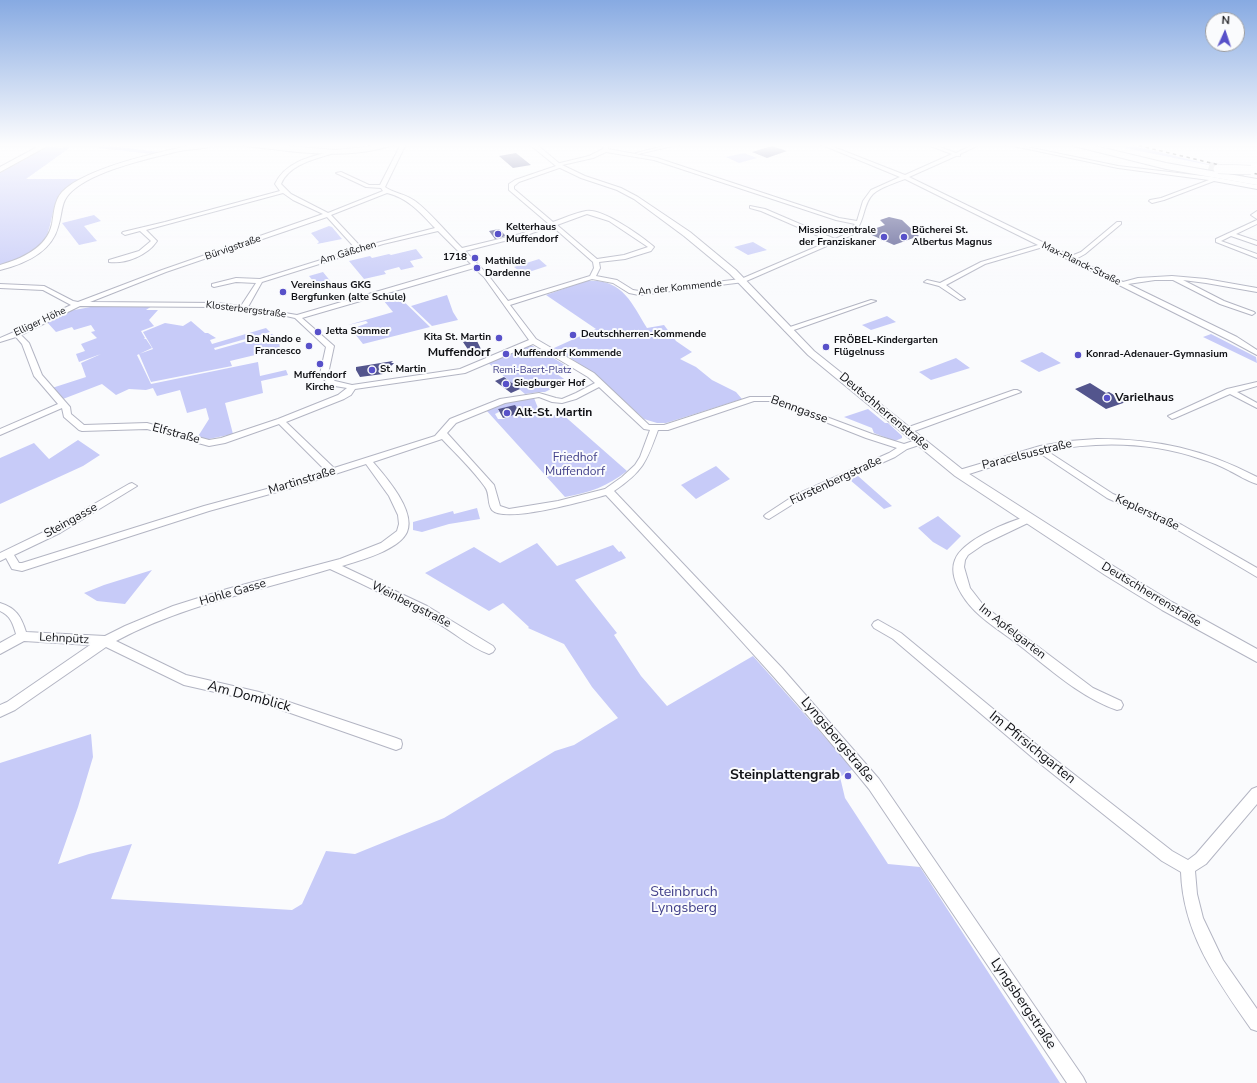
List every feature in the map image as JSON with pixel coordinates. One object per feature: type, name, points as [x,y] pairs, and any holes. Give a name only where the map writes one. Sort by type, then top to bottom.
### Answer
[{"type":"street","points":[[0,268],[34,254],[50,240],[60,200],[65,195]]},
{"type":"street","points":[[125,233],[142,230],[272,195]]},
{"type":"street","points":[[289,195],[294,199],[327,215],[360,250]]},
{"type":"street","name":"Bürvigstraße","points":[[79,304],[164,271],[327,215],[372,195]]},
{"type":"street","points":[[400,195],[414,203],[438,229],[476,265],[532,341],[590,375],[601,383],[647,427],[655,428],[644,457],[638,467],[625,479],[608,491],[558,504],[509,512],[501,511],[496,508],[491,486],[442,433]]},
{"type":"street","points":[[518,195],[550,220],[551,224],[596,261],[598,266],[596,273],[592,277]]},
{"type":"street","name":"Deutschherrenstraße","points":[[629,195],[687,234],[733,272],[811,353],[959,473],[1167,606],[1257,656]]},
{"type":"street","points":[[763,195],[838,219],[858,223],[869,195]]},
{"type":"street","name":"Max-Planck-Straße","points":[[941,195],[1234,339],[1257,353]]},
{"type":"street","points":[[1152,201],[1174,195]]},
{"type":"street","points":[[752,207],[834,240]]},
{"type":"street","points":[[461,250],[522,236],[547,227],[551,224],[587,212],[592,212],[608,218],[651,247],[649,250],[625,257],[596,261]]},
{"type":"street","points":[[1257,213],[1254,215],[1257,217]]},
{"type":"street","points":[[1257,222],[1218,240],[1219,242],[1257,256]]},
{"type":"street","name":"An der Kommende","points":[[505,304],[592,277],[615,281],[631,292],[638,293],[742,281],[854,231],[858,223]]},
{"type":"street","points":[[1070,259],[1083,253],[1119,223]]},
{"type":"street","points":[[1247,226],[1257,230]]},
{"type":"street","name":"Am Gäßchen","points":[[214,285],[236,280],[260,281],[360,250],[438,229]]},
{"type":"street","points":[[111,261],[130,256],[151,247],[154,241],[142,230]]},
{"type":"street","points":[[1232,234],[1257,243]]},
{"type":"street","points":[[941,286],[983,263],[1043,245]]},
{"type":"street","points":[[297,317],[476,265]]},
{"type":"street","points":[[1122,284],[1132,281],[1174,278],[1202,280],[1257,290]]},
{"type":"street","points":[[1174,278],[1228,306],[1252,312]]},
{"type":"street","points":[[243,308],[260,281]]},
{"type":"street","points":[[927,282],[941,286],[962,299]]},
{"type":"street","name":"Klosterbergstraße","points":[[0,286],[44,288],[71,303],[79,304],[208,305],[243,308],[297,317],[330,346],[324,374],[332,383],[352,388],[462,370],[532,341]]},
{"type":"street","points":[[788,329],[873,301]]},
{"type":"street","name":"Elliger Höhe","points":[[0,340],[17,334],[79,304]]},
{"type":"street","name":"Elfstraße","points":[[17,334],[25,343],[38,376],[67,409],[66,415],[82,428],[147,426],[208,443],[222,440],[281,420],[341,397],[348,393],[352,388]]},
{"type":"street","name":"Martinstraße","points":[[4,555],[16,566],[22,566],[200,510],[368,461],[438,438],[444,429],[453,421],[503,401],[539,395],[554,400],[566,400],[601,383]]},
{"type":"street","points":[[1172,416],[1230,391],[1257,384]]},
{"type":"street","points":[[1230,391],[1257,406]]},
{"type":"street","points":[[906,430],[1017,392]]},
{"type":"street","name":"Benngasse","points":[[655,428],[665,428],[754,399],[767,398],[869,436],[904,447]]},
{"type":"street","points":[[0,432],[63,405]]},
{"type":"street","points":[[281,420],[290,432],[332,472]]},
{"type":"street","name":"Paracelsusstraße","points":[[959,473],[1040,450],[1073,443],[1101,440],[1134,441],[1161,445],[1209,458],[1257,481]]},
{"type":"street","points":[[904,447],[920,442]]},
{"type":"street","name":"Fürstenbergstraße","points":[[769,516],[798,497],[892,455],[904,447]]},
{"type":"street","name":"Keplerstraße","points":[[1040,450],[1110,496],[1179,527],[1257,573]]},
{"type":"street","name":"Hohle Gasse","points":[[0,711],[11,706],[106,641],[167,613],[215,597],[330,565],[382,547],[402,532],[403,514],[400,505],[368,461]]},
{"type":"street","name":"Steingasse","points":[[4,555],[57,530],[132,486]]},
{"type":"street","name":"Lyngsbergstraße","points":[[608,491],[773,666],[840,741],[874,784],[1077,1083]]},
{"type":"street","name":"Im Apfelgarten","points":[[1029,519],[979,542],[965,552],[960,558],[959,564],[963,585],[970,598],[980,609],[1089,692],[1117,705]]},
{"type":"street","name":"Weinbergstraße","points":[[330,565],[404,600],[454,627],[481,646],[489,649]]},
{"type":"street","name":"Lehnpütz","points":[[0,607],[10,610],[17,621],[22,636]]},
{"type":"street","name":"Im Pfirsichgarten","points":[[878,625],[897,636],[1038,754],[1161,851],[1188,868]]},
{"type":"street","name":"Lehnpütz","points":[[0,649],[22,636],[106,641]]},
{"type":"street","name":"Am Domblick","points":[[106,641],[184,680],[259,697],[396,744]]},
{"type":"street","points":[[1257,794],[1201,859],[1188,868],[1190,901],[1199,930],[1216,961],[1257,1023]]},
{"type":"green space","points":[[0,195],[59,195],[56,201],[47,235],[39,247],[22,258],[3,265],[0,264]]},
{"type":"green space","points":[[94,215],[101,221],[84,226],[97,241],[79,245],[62,223]]},
{"type":"green space","points":[[329,226],[332,227],[342,239],[317,244],[319,242],[311,233]]},
{"type":"green space","points":[[753,242],[767,250],[748,255],[734,247]]},
{"type":"green space","points":[[416,249],[423,258],[410,261],[414,267],[401,270],[399,267],[384,271],[386,274],[364,279],[349,261],[370,256],[372,258],[389,254],[391,255]]},
{"type":"green space","points":[[539,259],[547,266],[523,274],[514,267]]},
{"type":"green space","points":[[323,272],[332,283],[318,287],[309,276]]},
{"type":"green space","points":[[586,281],[608,283],[617,288],[636,309],[647,328],[664,325],[676,341],[692,352],[680,359],[696,367],[712,380],[736,392],[742,399],[666,423],[657,423],[644,419],[594,373],[554,348],[596,329],[546,295]]},
{"type":"green space","points":[[393,291],[430,327],[363,344],[351,329],[368,323],[366,321],[348,325],[393,312],[379,295]]},
{"type":"green space","points":[[447,295],[453,312],[458,320],[432,326],[411,306]]},
{"type":"green space","points":[[96,306],[152,306],[146,310],[158,310],[149,320],[154,326],[141,331],[145,338],[144,339],[146,339],[152,348],[137,355],[151,384],[258,362],[260,376],[286,370],[288,375],[261,381],[263,393],[225,403],[233,434],[204,440],[197,438],[209,419],[206,408],[187,413],[180,390],[157,396],[153,388],[146,390],[129,389],[116,395],[102,384],[63,399],[52,388],[86,377],[81,363],[101,354],[79,362],[76,354],[85,351],[81,344],[97,338],[91,332],[95,331],[91,325],[74,330],[72,327],[56,332],[46,321],[69,311]]},
{"type":"green space","points":[[887,316],[896,322],[871,330],[862,325]]},
{"type":"green space","points":[[191,321],[205,333],[208,333],[216,338],[210,340],[212,344],[266,328],[270,332],[214,348],[215,350],[272,334],[279,341],[280,349],[230,361],[232,366],[151,382],[139,354],[153,349],[143,332],[165,323],[183,326]]},
{"type":"green space","points":[[1211,334],[1256,357],[1257,363],[1203,337]]},
{"type":"green space","name":"Remi-Baert-Platz","points":[[527,346],[533,346],[570,368],[557,374],[567,381],[545,392],[525,394],[487,362]]},
{"type":"green space","points":[[1042,352],[1061,363],[1039,372],[1020,361]]},
{"type":"green space","points":[[956,358],[970,368],[931,380],[919,372]]},
{"type":"green space","name":"Friedhof Muffendorf","points":[[534,398],[540,413],[542,412],[546,418],[561,413],[627,471],[613,481],[598,488],[565,497],[486,410],[502,404]],"holes":[[[508,407],[519,408],[521,411],[504,418],[505,419],[498,419],[495,414],[499,412],[498,409]]]},
{"type":"green space","points":[[868,409],[885,423],[888,423],[902,436],[902,438],[895,441],[874,433],[872,428],[844,417]]},
{"type":"green space","points":[[78,440],[100,455],[83,466],[0,504],[0,458],[34,443],[49,459]]},
{"type":"green space","points":[[716,466],[730,479],[696,499],[681,485]]},
{"type":"green space","points":[[858,476],[892,506],[884,509],[850,480]]},
{"type":"green space","points":[[477,508],[480,519],[449,524],[422,532],[413,530],[413,522],[453,511],[454,514]]},
{"type":"green space","points":[[938,516],[961,536],[947,550],[933,542],[918,528]]},
{"type":"green space","name":"Steinbruch Lyngsberg","points":[[537,543],[557,566],[613,545],[619,552],[621,551],[626,558],[575,580],[617,633],[614,635],[641,676],[667,706],[753,656],[853,769],[840,777],[845,798],[888,864],[920,867],[1060,1083],[0,1083],[0,763],[91,734],[93,757],[78,807],[58,864],[89,854],[132,844],[111,899],[292,910],[302,904],[326,851],[355,854],[444,818],[555,751],[574,745],[618,718],[592,687],[564,644],[528,628],[529,627],[503,603],[489,611],[425,573],[474,547],[500,563]]},
{"type":"green space","points":[[152,570],[125,604],[97,601],[84,593],[104,585]]},
{"type":"building","points":[[889,217],[902,220],[919,236],[894,245],[865,232],[885,225],[880,220]]},
{"type":"building","points":[[499,229],[506,236],[495,239],[489,231]]},
{"type":"building","points":[[476,339],[482,351],[471,354],[463,342]]},
{"type":"building","name":"St. Martin","points":[[393,361],[391,363],[394,363],[383,374],[360,377],[356,370],[356,367]]},
{"type":"building","name":"Siegburger Hof","points":[[504,377],[520,389],[511,393],[495,381]]},
{"type":"building","name":"Varielhaus","points":[[1090,383],[1106,393],[1109,392],[1126,402],[1106,409],[1075,389]]},
{"type":"building","name":"Alt-St. Martin","points":[[515,405],[520,413],[503,418],[498,409]]},
{"type":"place","name":"Kelterhaus Muffendorf","points":[[498,234]]},
{"type":"place","name":"Missionszentrale der Franziskaner","points":[[884,237]]},
{"type":"place","name":"Bücherei St. Albertus Magnus","points":[[904,237]]},
{"type":"place","name":"1718","points":[[475,258]]},
{"type":"place","name":"Mathilde Dardenne","points":[[477,268]]},
{"type":"place","name":"Vereinshaus GKG Bergfunken (alte Schule)","points":[[283,292]]},
{"type":"place","name":"Jetta Sommer","points":[[318,332]]},
{"type":"place","name":"Deutschherren-Kommende","points":[[573,335]]},
{"type":"place","name":"Kita St. Martin","points":[[499,338]]},
{"type":"place","name":"Da Nando e Francesco","points":[[309,346]]},
{"type":"place","name":"FRÖBEL-Kindergarten Flügelnuss","points":[[826,347]]},
{"type":"place","name":"Muffendorf Kommende","points":[[506,354]]},
{"type":"place","name":"Konrad-Adenauer-Gymnasium","points":[[1078,355]]},
{"type":"place","name":"Muffendorf Kirche","points":[[320,364]]},
{"type":"place","name":"St. Martin","points":[[372,370]]},
{"type":"place","name":"Siegburger Hof","points":[[506,384]]},
{"type":"place","name":"Varielhaus","points":[[1107,398]]},
{"type":"place","name":"Alt-St. Martin","points":[[507,413]]},
{"type":"place","name":"Steinplattengrab","points":[[848,776]]},
{"type":"district","name":"Muffendorf","points":[[459,353]]}]
